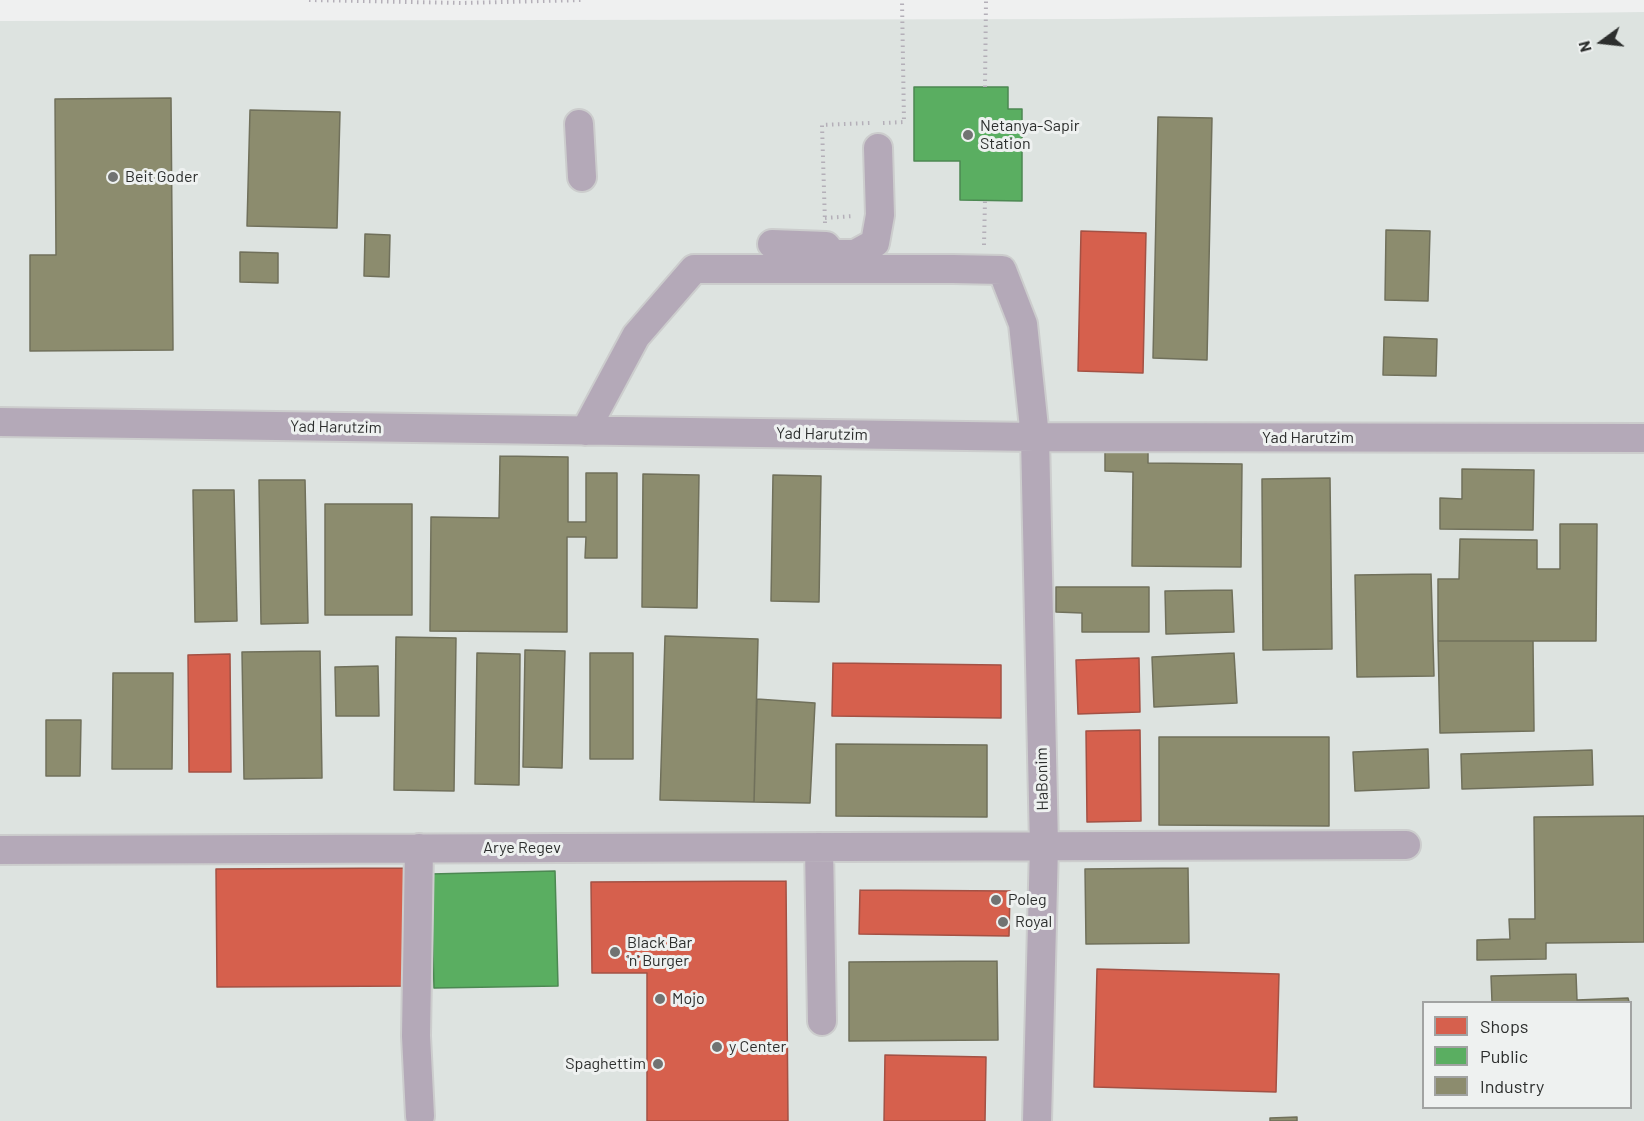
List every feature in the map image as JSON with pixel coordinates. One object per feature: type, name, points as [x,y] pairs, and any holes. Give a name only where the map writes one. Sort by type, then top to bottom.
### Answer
[{"type":"street","points":[[579,124],[582,177]]},
{"type":"street","points":[[772,244],[825,246],[832,254],[855,254],[875,243],[880,215],[878,148]]},
{"type":"street","points":[[585,431],[636,336],[694,269],[984,270]]},
{"type":"street","name":"HaBonim","points":[[984,270],[1002,270],[1023,324],[1035,437],[1044,846],[1037,1121]]},
{"type":"street","name":"Yad Harutzim","points":[[0,422],[1035,437],[1644,438]]},
{"type":"street","name":"Arye Regev","points":[[0,850],[1406,846]]},
{"type":"street","points":[[819,847],[822,1021]]},
{"type":"street","points":[[419,848],[416,1036],[420,1116]]},
{"type":"path","points":[[309,0],[461,3],[584,0]]},
{"type":"path","points":[[985,87],[986,0]]},
{"type":"path","points":[[984,270],[985,200]]},
{"type":"shaded area","points":[[1644,12],[1644,1121],[0,1121],[0,21],[1107,19]]},
{"type":"building: Shops","points":[[1081,231],[1146,233],[1143,373],[1078,371]]},
{"type":"building: Shops","points":[[230,654],[231,772],[189,772],[188,655]]},
{"type":"building: Shops","points":[[1139,658],[1140,712],[1078,714],[1076,660]]},
{"type":"building: Shops","points":[[833,663],[1001,665],[1001,718],[832,716]]},
{"type":"building: Shops","points":[[1140,730],[1141,821],[1087,822],[1086,731]]},
{"type":"building: Shops","points":[[412,868],[413,986],[217,987],[216,869]]},
{"type":"building: Shops","name":"y Center","points":[[786,881],[788,1121],[647,1121],[647,973],[592,973],[591,882]]},
{"type":"building: Shops","points":[[860,890],[1010,891],[1009,936],[859,934]]},
{"type":"building: Shops","points":[[1097,969],[1279,974],[1276,1092],[1094,1087]]},
{"type":"building: Shops","points":[[885,1055],[986,1057],[985,1121],[884,1121]]},
{"type":"building: Public","name":"Netanya-Sapir Station","points":[[914,87],[1008,87],[1008,109],[1022,109],[1022,201],[960,200],[960,161],[914,161]]},
{"type":"building: Public","points":[[555,871],[558,986],[434,988],[431,874]]},
{"type":"building: Industry","name":"Beit Goder","points":[[171,98],[173,350],[30,351],[30,255],[56,255],[55,99]]},
{"type":"building: Industry","points":[[250,110],[340,112],[337,228],[247,226]]},
{"type":"building: Industry","points":[[1158,117],[1212,118],[1207,360],[1153,358]]},
{"type":"building: Industry","points":[[1386,230],[1430,231],[1428,301],[1385,300]]},
{"type":"building: Industry","points":[[365,234],[390,235],[389,277],[364,276]]},
{"type":"building: Industry","points":[[240,252],[278,253],[278,283],[240,282]]},
{"type":"building: Industry","points":[[1384,337],[1437,339],[1436,376],[1383,375]]},
{"type":"building: Industry","points":[[1105,447],[1148,447],[1148,463],[1242,464],[1241,567],[1132,566],[1133,472],[1105,471]]},
{"type":"building: Industry","points":[[500,456],[568,457],[568,522],[586,522],[586,473],[617,473],[617,558],[585,558],[586,537],[567,537],[567,632],[430,631],[431,517],[499,518]]},
{"type":"building: Industry","points":[[1462,469],[1534,470],[1533,530],[1440,529],[1440,498],[1462,499]]},
{"type":"building: Industry","points":[[643,474],[699,475],[697,608],[642,607]]},
{"type":"building: Industry","points":[[773,475],[821,476],[819,602],[771,601]]},
{"type":"building: Industry","points":[[1330,478],[1332,649],[1263,650],[1262,479]]},
{"type":"building: Industry","points":[[259,480],[305,480],[308,623],[261,624]]},
{"type":"building: Industry","points":[[193,490],[234,490],[237,621],[195,622]]},
{"type":"building: Industry","points":[[325,504],[412,504],[412,615],[325,615]]},
{"type":"building: Industry","points":[[1560,524],[1597,524],[1596,641],[1438,641],[1438,579],[1459,579],[1460,539],[1537,540],[1537,569],[1560,569]]},
{"type":"building: Industry","points":[[1431,574],[1434,676],[1357,677],[1355,575]]},
{"type":"building: Industry","points":[[1056,587],[1149,587],[1149,632],[1082,632],[1082,613],[1056,612]]},
{"type":"building: Industry","points":[[1232,590],[1234,632],[1166,634],[1165,591]]},
{"type":"building: Industry","points":[[665,636],[758,639],[754,802],[660,800]]},
{"type":"building: Industry","points":[[396,637],[456,638],[454,791],[394,790]]},
{"type":"building: Industry","points":[[1438,641],[1533,641],[1534,731],[1440,733]]},
{"type":"building: Industry","points":[[525,650],[565,651],[562,768],[523,767]]},
{"type":"building: Industry","points":[[320,651],[322,778],[244,779],[242,652]]},
{"type":"building: Industry","points":[[477,653],[520,654],[519,785],[475,784]]},
{"type":"building: Industry","points":[[590,653],[633,653],[633,759],[590,759]]},
{"type":"building: Industry","points":[[1234,653],[1237,703],[1154,707],[1152,657]]},
{"type":"building: Industry","points":[[378,666],[379,716],[336,716],[335,667]]},
{"type":"building: Industry","points":[[113,673],[173,673],[172,769],[112,769]]},
{"type":"building: Industry","points":[[757,699],[815,703],[810,803],[754,802]]},
{"type":"building: Industry","points":[[46,720],[81,720],[80,776],[46,776]]},
{"type":"building: Industry","points":[[1159,737],[1329,737],[1329,826],[1159,825]]},
{"type":"building: Industry","points":[[836,744],[987,745],[987,817],[836,816]]},
{"type":"building: Industry","points":[[1428,749],[1429,788],[1355,791],[1353,752]]},
{"type":"building: Industry","points":[[1592,750],[1593,785],[1462,789],[1461,754]]},
{"type":"building: Industry","points":[[1644,816],[1644,942],[1546,943],[1546,959],[1477,960],[1477,940],[1510,939],[1509,919],[1535,919],[1534,817]]},
{"type":"building: Industry","points":[[1188,868],[1189,943],[1086,944],[1085,869]]},
{"type":"building: Industry","points":[[997,961],[998,1040],[849,1041],[849,962]]},
{"type":"building: Industry","points":[[1576,974],[1577,1000],[1628,998],[1629,1001],[1492,1001],[1491,976]]},
{"type":"building: Industry","points":[[1297,1117],[1297,1121],[1270,1121],[1270,1118]]},
{"type":"place","name":"Netanya-Sapir Station","points":[[968,135]]},
{"type":"place","name":"Beit Goder","points":[[113,177]]},
{"type":"place","name":"Poleg","points":[[996,900]]},
{"type":"place","name":"Royal","points":[[1003,922]]},
{"type":"place","name":"Black Bar 'n' Burger","points":[[615,952]]},
{"type":"place","name":"Mojo","points":[[660,999]]},
{"type":"place","name":"y Center","points":[[717,1047]]},
{"type":"place","name":"Spaghettim","points":[[658,1064]]}]
